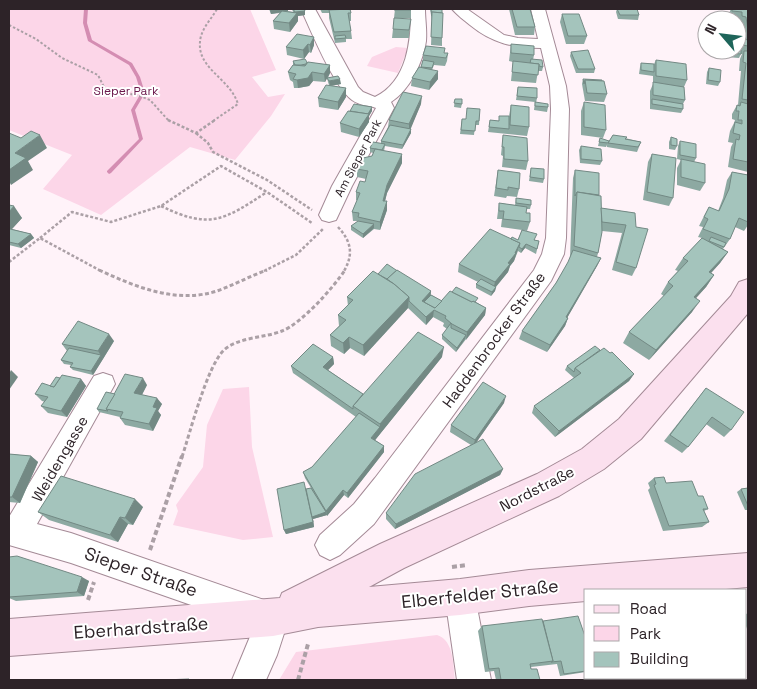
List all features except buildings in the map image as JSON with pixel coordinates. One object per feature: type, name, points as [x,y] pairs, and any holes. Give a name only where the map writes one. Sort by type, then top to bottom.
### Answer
[{"type":"street","name":"Am Sieper Park","points":[[308,9],[356,96],[371,102],[382,102],[394,94],[416,48],[419,28],[418,9]]},
{"type":"street","points":[[459,9],[496,38],[514,43],[547,44]]},
{"type":"street","name":"Haddenbrocker Straße","points":[[330,545],[364,514],[380,494],[543,275],[552,254],[556,238],[560,110],[558,86],[538,9]]},
{"type":"street","name":"Am Sieper Park","points":[[326,222],[342,186],[385,108],[382,102]]},
{"type":"street","name":"Nordstraße","points":[[273,618],[392,556],[539,489],[593,459],[630,429],[741,303],[748,289]]},
{"type":"street","name":"Weidengasse","points":[[12,532],[103,384]]},
{"type":"street","name":"Sieper Straße","points":[[12,532],[71,548],[273,618]]},
{"type":"street","name":"Elberfelder Straße","points":[[273,618],[460,577],[529,588],[748,570]]},
{"type":"street","points":[[460,577],[474,680]]},
{"type":"street","points":[[249,680],[261,655],[273,618]]},
{"type":"street","name":"Eberhardstraße","points":[[9,638],[273,618]]},
{"type":"path","points":[[196,133],[238,104],[228,84],[206,66],[201,58],[200,37],[217,9]]},
{"type":"path","points":[[9,25],[36,39],[62,58],[98,75],[105,89],[120,95],[143,96],[152,100],[160,114],[166,119],[196,133],[208,143],[213,152],[267,180],[326,222]]},
{"type":"path","points":[[9,262],[72,212],[112,222],[160,206],[221,166],[267,192],[341,229],[350,239],[350,257],[344,274],[334,287],[296,323],[282,331],[230,346],[223,351],[215,362],[148,556]]},
{"type":"path","points":[[160,206],[175,214],[195,219],[221,220],[267,192]]},
{"type":"path","points":[[40,238],[138,288],[171,297],[190,296],[206,294],[284,262],[301,252],[326,222]]},
{"type":"path","points":[[88,600],[93,584]]},
{"type":"path","points":[[298,680],[308,644]]},
{"type":"green space","name":"Sieper Park","points":[[9,9],[250,9],[276,70],[252,77],[268,97],[285,94],[271,116],[235,160],[190,147],[101,215],[43,189],[72,155],[9,130]]},
{"type":"green space","points":[[396,47],[408,48],[398,73],[367,66],[372,57]]},
{"type":"green space","points":[[249,387],[252,447],[273,537],[243,540],[173,525],[178,511],[176,505],[203,467],[207,425],[223,389]]},
{"type":"green space","points":[[437,635],[443,638],[450,647],[455,680],[279,680],[296,652]]},
{"type":"waterway","points":[[86,9],[85,23],[90,41],[131,64],[143,93],[133,110],[141,139],[109,172]]}]
